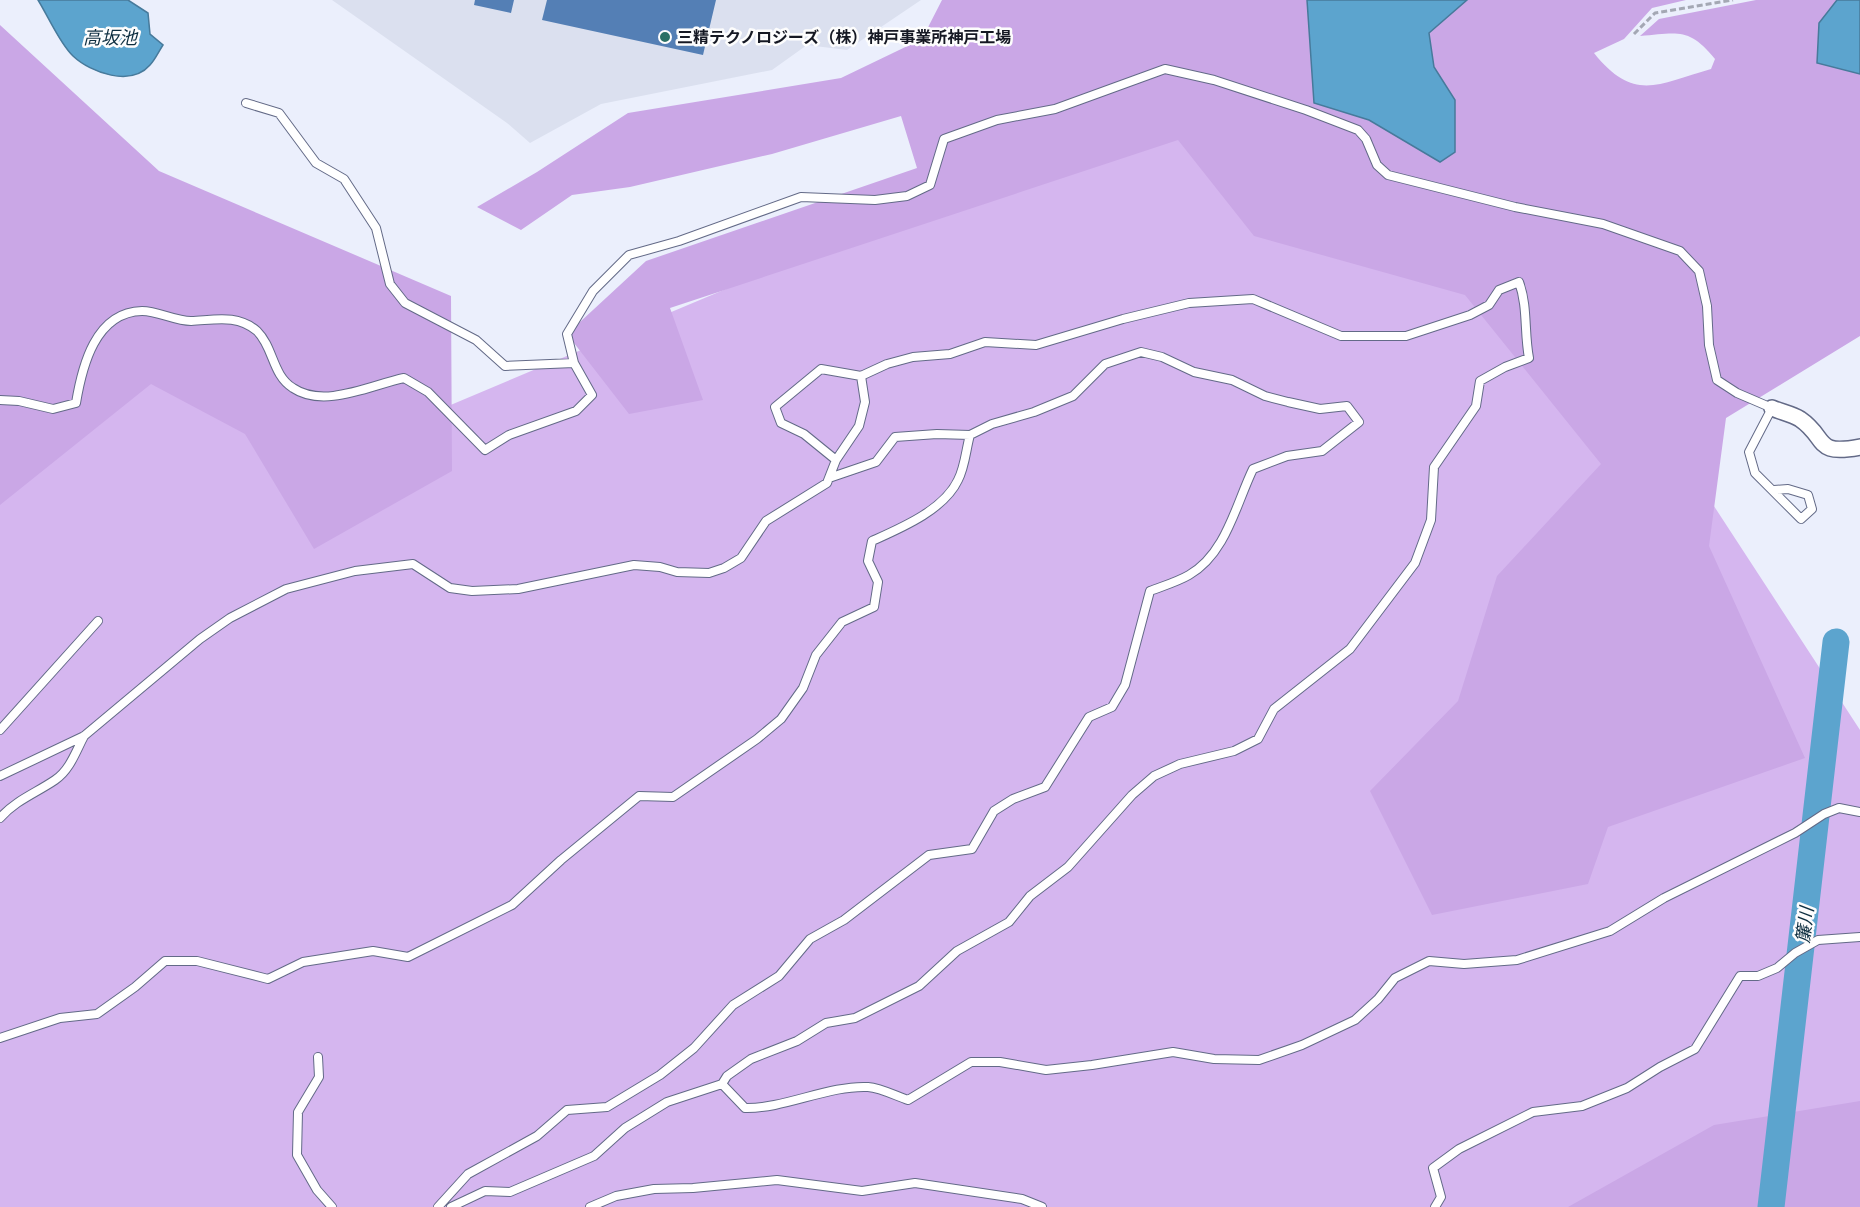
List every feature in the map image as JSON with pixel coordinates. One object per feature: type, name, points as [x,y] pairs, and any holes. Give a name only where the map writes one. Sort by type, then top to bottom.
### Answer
[{"type":"street","points":[[1772,408],[1800,419],[1823,445],[1841,451],[1860,447]]},
{"type":"lane","points":[[0,400],[19,401],[53,410],[76,403],[81,372],[93,343],[112,320],[142,311],[189,321],[234,318],[256,331],[271,350],[276,370],[293,389],[319,397],[345,396],[370,386],[404,378],[428,392],[485,450],[508,435],[576,411],[592,395],[574,363],[567,334],[593,291],[629,255],[679,241],[801,197],[875,200],[907,196],[930,185],[944,140],[997,120],[1055,109],[1165,69],[1214,81],[1358,130],[1366,139],[1377,165],[1388,175],[1515,207],[1603,224],[1680,251],[1699,271],[1707,306],[1709,345],[1717,380],[1737,393],[1772,408],[1749,452],[1755,473],[1801,519],[1812,509],[1808,495],[1788,489],[1774,490]]},
{"type":"lane","points":[[246,103],[279,113],[316,163],[344,179],[376,228],[390,284],[405,303],[476,340],[505,366],[574,363]]},
{"type":"lane","points":[[451,1207],[485,1191],[510,1192],[594,1156],[626,1128],[667,1102],[722,1084],[727,1076],[751,1059],[797,1041],[826,1023],[855,1018],[919,986],[957,951],[1009,922],[1030,896],[1068,867],[1132,795],[1154,776],[1180,764],[1234,751],[1258,739],[1274,709],[1350,649],[1415,563],[1431,520],[1434,467],[1476,406],[1480,381],[1505,367],[1529,358],[1524,333],[1526,302],[1519,282],[1499,290],[1489,305],[1470,315],[1406,336],[1377,337],[1341,336],[1253,299],[1189,303],[1123,319],[1036,345],[985,342],[950,354],[913,357],[887,364],[861,376],[821,369],[775,406],[781,423],[804,434],[836,459]]},
{"type":"lane","points":[[438,1207],[468,1174],[537,1136],[567,1110],[607,1107],[660,1075],[694,1048],[733,1005],[779,976],[810,939],[844,920],[929,855],[972,849],[994,811],[1013,799],[1045,787],[1089,717],[1112,707],[1125,685],[1150,591],[1190,574],[1210,557],[1229,528],[1237,503],[1253,469],[1287,456],[1322,451],[1359,422],[1347,406],[1320,409],[1265,396],[1232,380],[1194,372],[1162,357],[1141,352],[1105,364],[1072,396],[1034,412],[992,424],[970,435],[937,434],[895,437],[876,462],[829,478]]},
{"type":"lane","points":[[0,776],[84,736],[208,634],[230,618],[286,589],[354,571],[413,564],[429,572],[450,588],[472,591],[518,589],[634,565],[660,567],[677,572],[709,573],[724,568],[741,558],[766,521],[805,499],[826,483],[836,459],[859,426],[865,402],[861,376]]},
{"type":"lane","points":[[0,1038],[60,1018],[97,1014],[135,987],[165,961],[197,961],[268,979],[303,962],[374,951],[408,957],[512,905],[561,860],[639,796],[673,796],[757,739],[781,719],[803,688],[816,655],[842,622],[874,607],[878,582],[868,561],[872,541],[907,525],[940,501],[958,481],[970,435]]},
{"type":"lane","points":[[0,730],[98,621]]},
{"type":"lane","points":[[0,818],[27,795],[57,779],[69,765],[84,736]]},
{"type":"lane","points":[[722,1084],[745,1108],[762,1108],[819,1094],[869,1087],[908,1100],[971,1062],[1000,1062],[1046,1070],[1173,1052],[1214,1059],[1259,1060],[1302,1045],[1355,1020],[1378,999],[1395,978],[1430,961],[1464,964],[1517,960],[1610,931],[1664,898],[1796,832],[1824,814],[1839,808],[1860,812]]},
{"type":"lane","points":[[1435,1207],[1441,1197],[1433,1168],[1459,1149],[1533,1112],[1582,1106],[1627,1088],[1695,1049],[1740,976],[1758,976],[1776,968],[1795,953],[1818,940],[1860,938]]},
{"type":"lane","points":[[318,1057],[319,1077],[298,1112],[297,1155],[317,1190],[332,1207]]},
{"type":"lane","points":[[590,1207],[616,1196],[654,1189],[693,1188],[777,1180],[862,1191],[915,1183],[1022,1199],[1042,1207]]},
{"type":"path","points":[[1634,34],[1655,13],[1733,0]]},
{"type":"shaded area","points":[[332,0],[921,0],[847,50],[807,45],[772,70],[601,104],[530,143],[507,123]]},
{"type":"shaded area","points":[[942,0],[1686,0],[1652,8],[1624,39],[1594,53],[1608,69],[1622,79],[1635,84],[1648,85],[1661,84],[1711,69],[1715,59],[1698,41],[1682,34],[1640,36],[1659,19],[1756,0],[1846,0],[1860,56],[1860,336],[1726,418],[1709,546],[1805,758],[1608,827],[1588,884],[1432,915],[1370,791],[1458,701],[1497,576],[1601,464],[1465,295],[1254,236],[1178,140],[670,308],[703,400],[629,414],[567,334],[646,261],[917,168],[901,116],[772,154],[630,187],[572,195],[521,230],[477,207],[537,172],[628,113],[841,78],[922,39]]},
{"type":"shaded area","points":[[0,25],[159,171],[451,296],[452,471],[314,549],[245,434],[151,384],[0,505]]},
{"type":"shaded area","points":[[1142,114],[1547,250],[1860,730],[1860,1170],[1799,1207],[0,1207],[0,419],[101,269],[301,468]]},
{"type":"shaded area","points":[[1860,1101],[1860,1207],[1568,1207],[1714,1125]]},
{"type":"water","name":"高坂池","points":[[38,0],[128,0],[148,13],[150,34],[163,45],[152,63],[142,72],[122,76],[100,72],[90,68],[68,51]]},
{"type":"water","points":[[1307,0],[1467,0],[1429,33],[1434,67],[1455,100],[1455,152],[1440,162],[1369,120],[1314,103]]},
{"type":"water","points":[[1837,0],[1860,0],[1860,74],[1817,63],[1819,23]]},
{"type":"building","points":[[475,0],[514,0],[511,13],[474,5]]},
{"type":"building","name":"三精テクノロジーズ（株）神戸事業所神戸工場","points":[[547,0],[716,0],[703,55],[542,20]]},
{"type":"waterway","name":"簾川","points":[[1771,1207],[1836,642]]},
{"type":"place","name":"三精テクノロジーズ（株）神戸事業所神戸工場","points":[[665,37]]}]
